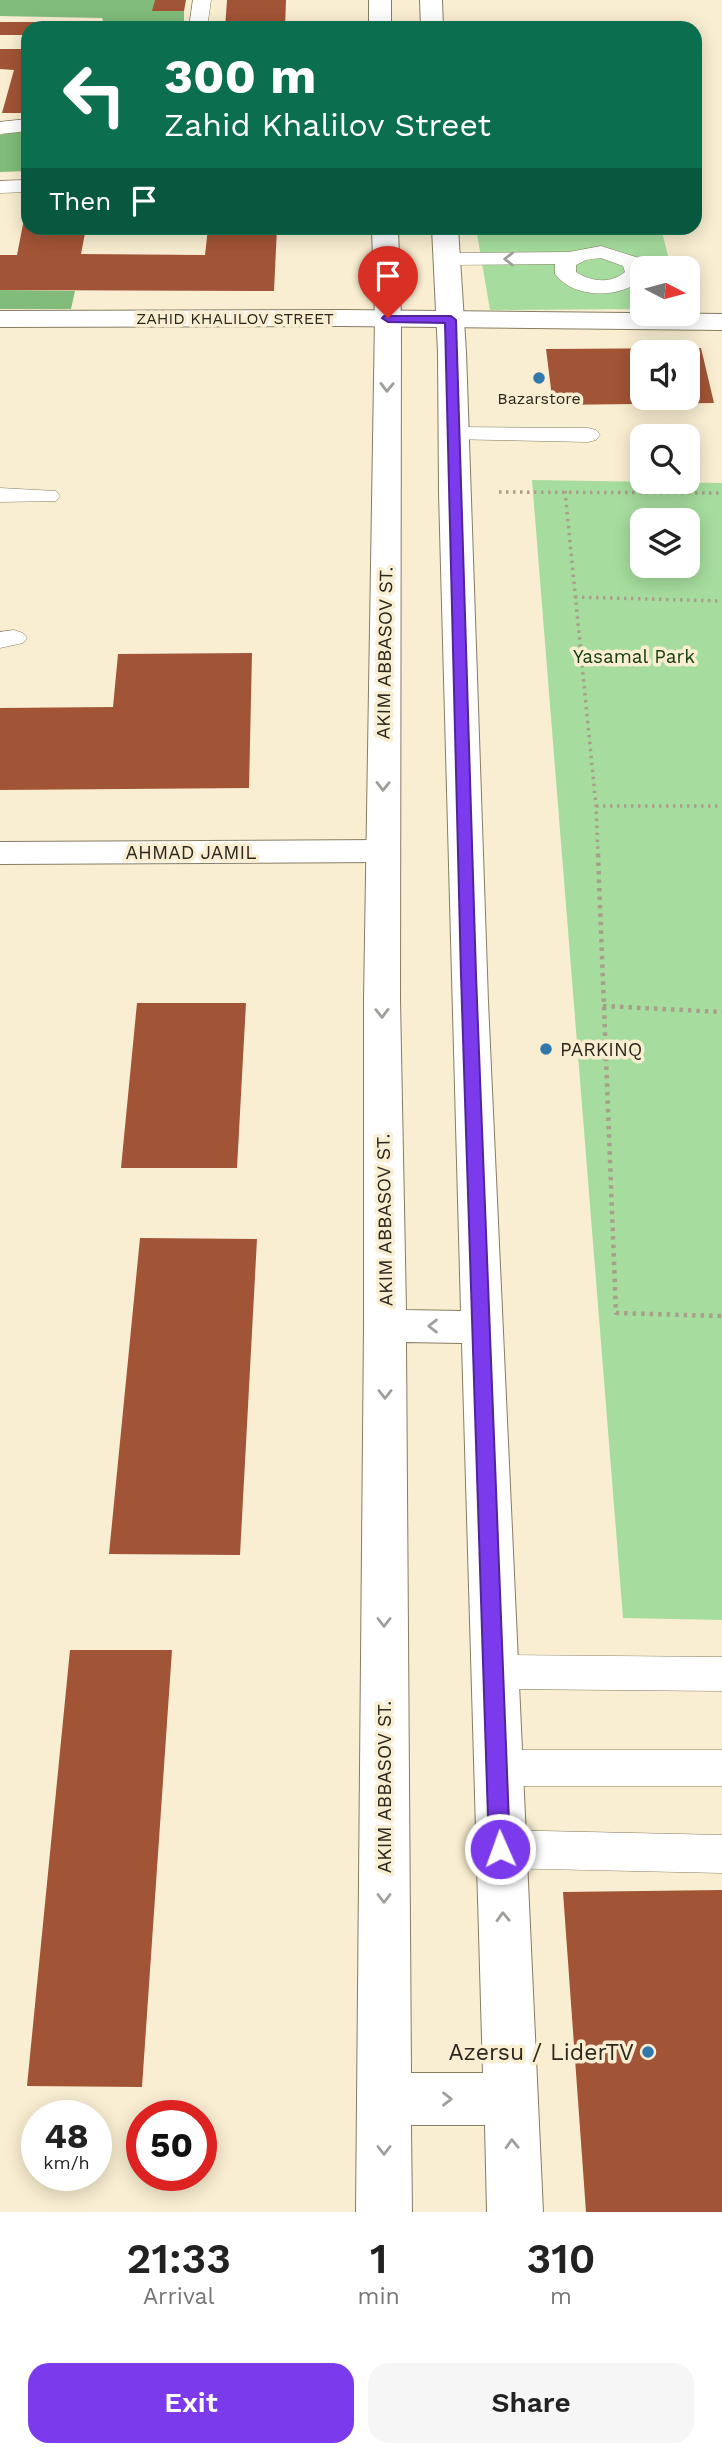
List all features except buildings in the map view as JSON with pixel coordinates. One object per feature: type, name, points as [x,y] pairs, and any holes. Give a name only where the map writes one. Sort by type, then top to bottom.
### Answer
[{"type":"main road","points":[[380,0],[380,21]]},
{"type":"main road","points":[[431,0],[432,21]]},
{"type":"main road","name":"AKIM ABBASOV ST.","points":[[384,2212],[385,1326],[382,851],[388,318],[385,235]]},
{"type":"main road","points":[[445,235],[451,320],[454,493],[481,1327],[515,2212]]},
{"type":"main road","name":"ZAHID KHALILOV STREET","points":[[0,319],[388,318],[722,322]]},
{"type":"main road","name":"AHMAD JAMIL","points":[[0,853],[382,851]]},
{"type":"main road","points":[[385,1326],[481,1327]]},
{"type":"main road","points":[[383,2099],[510,2099]]},
{"type":"lane","points":[[199,21],[202,0]]},
{"type":"lane","points":[[0,128],[21,126]]},
{"type":"lane","points":[[0,187],[21,187]]},
{"type":"lane","points":[[447,269],[571,268]]},
{"type":"lane","points":[[454,435],[588,435]]},
{"type":"lane","points":[[0,495],[48,496]]},
{"type":"lane","points":[[495,1672],[722,1674]]},
{"type":"lane","points":[[497,1768],[722,1768]]},
{"type":"lane","points":[[500,1849],[722,1854]]},
{"type":"path","points":[[565,491],[596,806],[616,1313],[722,1316]]},
{"type":"path","points":[[454,493],[722,493]]},
{"type":"path","points":[[575,597],[722,601]]},
{"type":"path","points":[[596,806],[722,806]]},
{"type":"path","points":[[603,1006],[722,1012]]},
{"type":"green space","points":[[0,0],[155,0],[153,10],[184,11],[184,21],[103,21],[102,18],[0,16]]},
{"type":"green space","points":[[21,130],[21,171],[0,172],[0,135]]},
{"type":"green space","points":[[477,235],[663,235],[668,256],[630,256],[630,309],[490,310]]},
{"type":"green space","points":[[0,290],[75,291],[71,309],[0,309]]},
{"type":"green space","name":"Yasamal Park","points":[[532,480],[630,482],[630,494],[700,494],[700,483],[722,483],[722,1620],[623,1618]]},
{"type":"place","name":"Bazarstore","points":[[539,378]]},
{"type":"place","name":"PARKINQ","points":[[546,1049]]},
{"type":"place","name":"Azersu / LiderTV","points":[[648,2052]]},
{"type":"route","points":[[388,318],[451,320],[469,975],[500,1849]]}]
